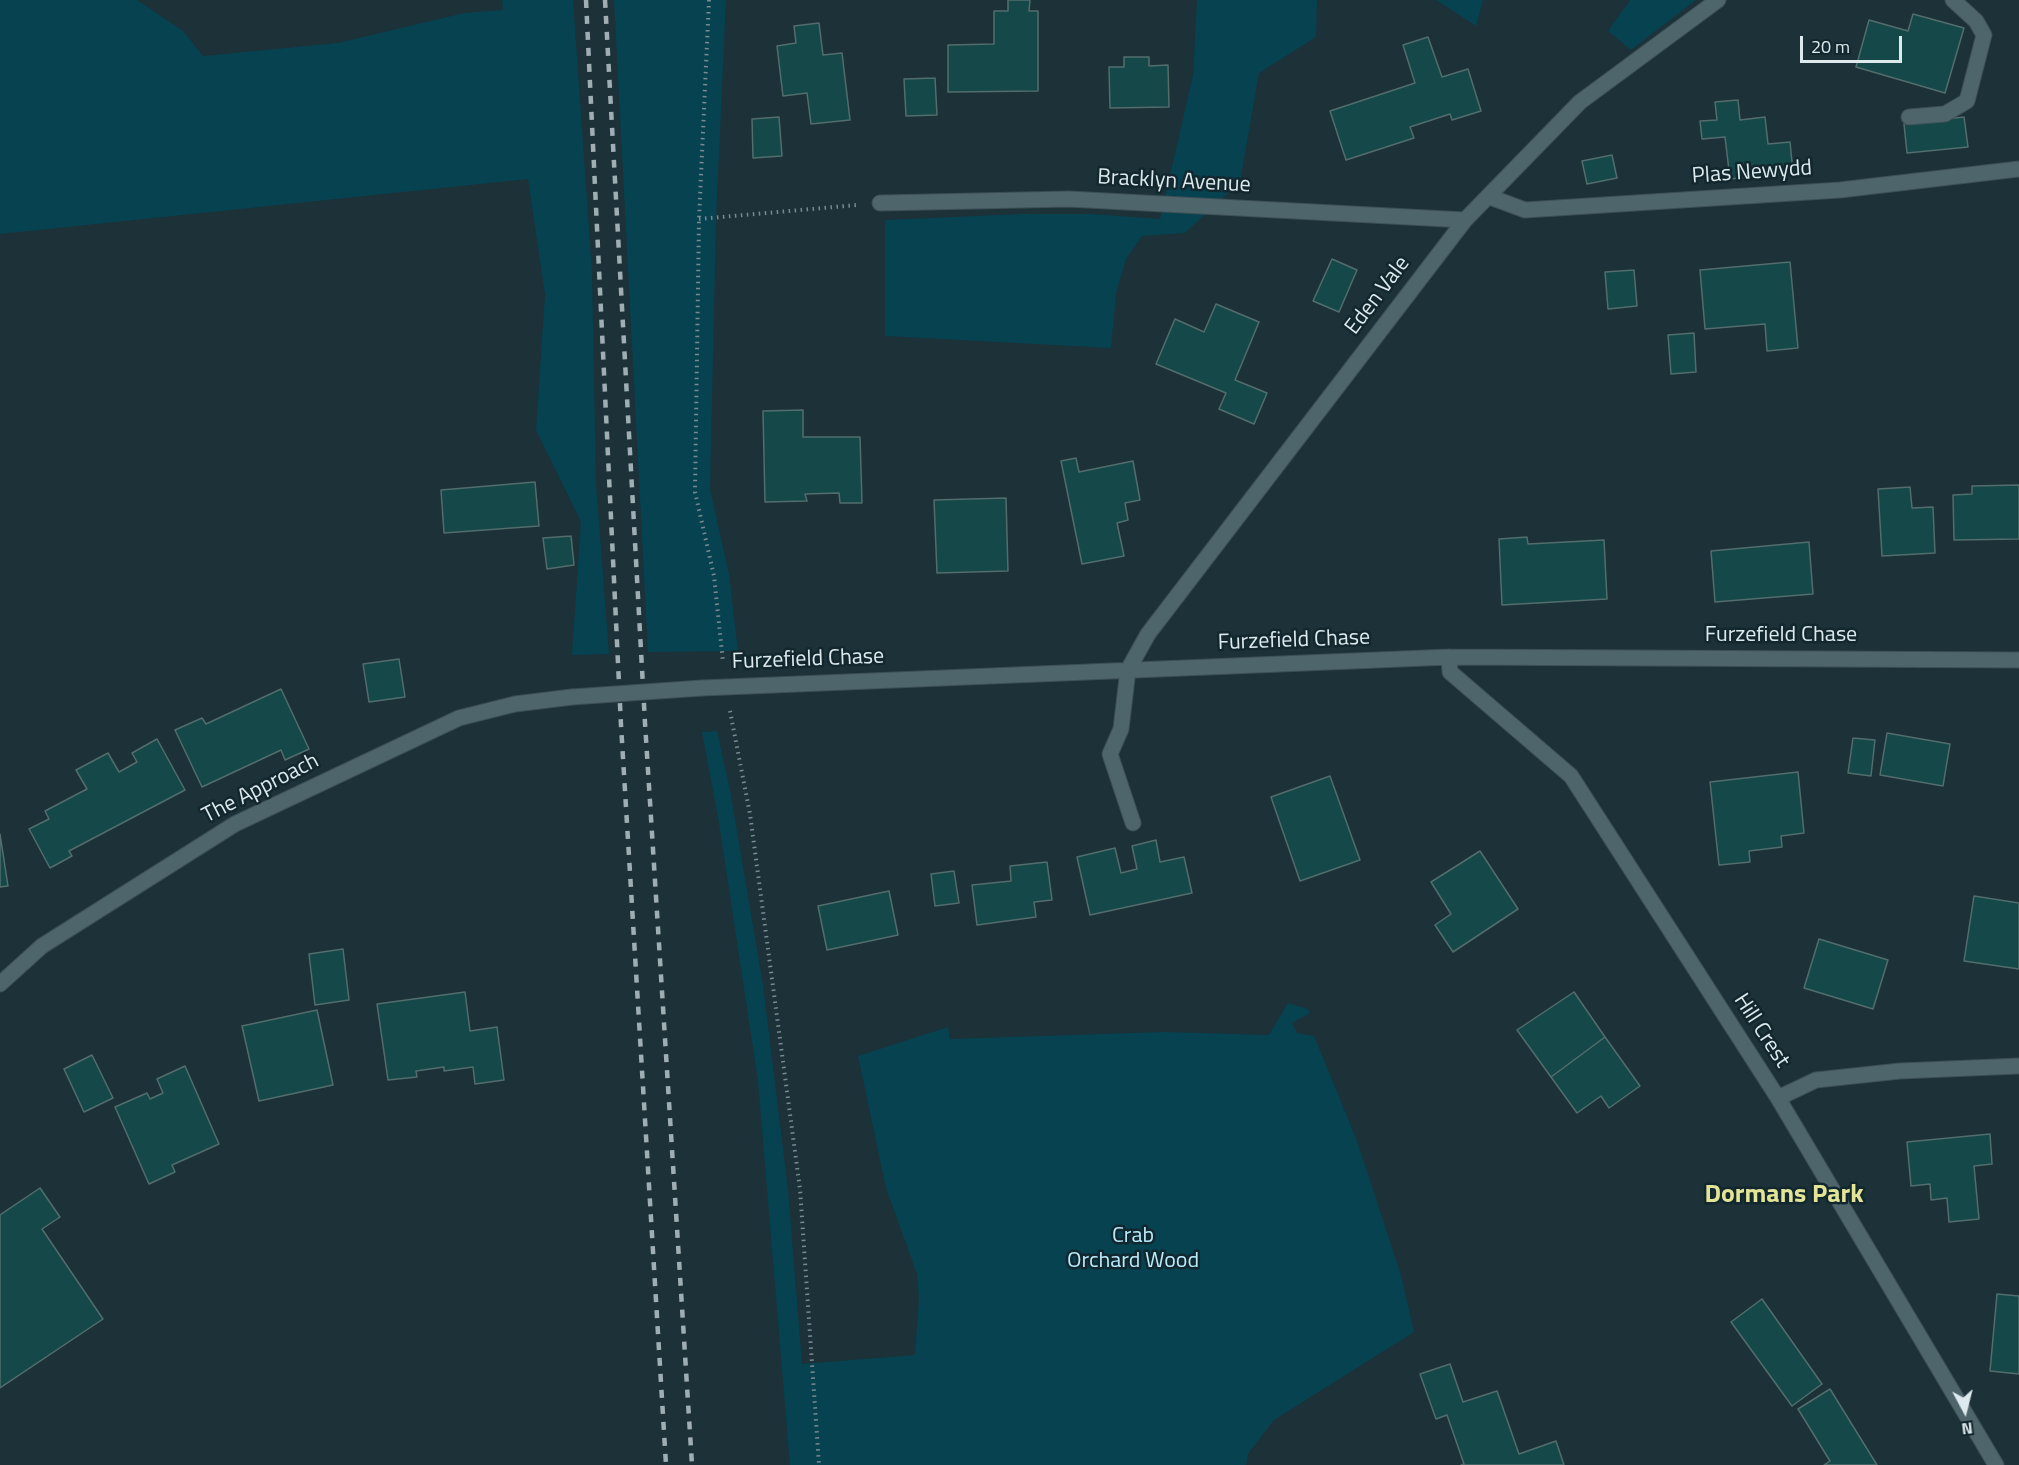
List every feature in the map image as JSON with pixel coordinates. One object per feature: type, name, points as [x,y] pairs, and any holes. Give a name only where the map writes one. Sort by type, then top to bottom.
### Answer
[{"type":"street","name":"Eden Vale","points":[[1128,670],[1148,634],[1465,220],[1490,197],[1580,102],[1718,0]]},
{"type":"street","points":[[1909,117],[1945,114],[1968,101],[1984,34],[1976,21],[1953,0]]},
{"type":"street","name":"Plas Newydd","points":[[1490,197],[1526,210],[1840,190],[2019,169]]},
{"type":"street","name":"Bracklyn Avenue","points":[[880,203],[1069,199],[1465,220]]},
{"type":"street","name":"Furzefield Chase","points":[[572,697],[725,685],[1449,657],[2019,660]]},
{"type":"street","name":"Hill Crest","points":[[1449,657],[1450,672],[1571,776],[1778,1098],[1996,1465]]},
{"type":"street","points":[[1128,670],[1121,729],[1110,753],[1133,823]]},
{"type":"street","name":"The Approach","points":[[0,984],[42,946],[235,824],[459,718],[515,704],[572,697]]},
{"type":"street","points":[[1778,1098],[1816,1080],[1900,1071],[2019,1066]]},
{"type":"path","points":[[709,0],[699,219],[695,492],[714,576],[725,685],[750,814],[800,1189],[819,1465]]},
{"type":"path","points":[[699,219],[880,203]]},
{"type":"green space","points":[[0,0],[137,0],[183,31],[203,56],[338,43],[464,13],[503,10],[502,0],[573,0],[592,272],[596,483],[609,654],[572,655],[581,522],[536,430],[545,295],[528,179],[0,234]]},
{"type":"green space","points":[[614,0],[726,0],[716,220],[710,489],[729,574],[738,651],[648,652]]},
{"type":"green space","points":[[1197,0],[1317,0],[1316,37],[1259,73],[1240,182],[1185,233],[1142,236],[1126,259],[1116,293],[1111,348],[885,336],[885,220],[1022,214],[1091,214],[1160,219],[1193,75]]},
{"type":"green space","points":[[1436,0],[1483,0],[1476,26]]},
{"type":"green space","points":[[1630,0],[1696,0],[1631,50],[1608,31]]},
{"type":"green space","name":"Crab Orchard Wood","points":[[717,731],[730,790],[763,985],[788,1190],[802,1364],[915,1355],[919,1299],[917,1274],[886,1188],[858,1056],[948,1027],[950,1039],[1164,1032],[1269,1035],[1288,1003],[1308,1009],[1310,1013],[1292,1023],[1297,1033],[1314,1036],[1356,1138],[1401,1275],[1414,1332],[1274,1420],[1248,1454],[1246,1465],[790,1465],[758,1081],[719,823],[702,732]]},
{"type":"building","points":[[1008,0],[1030,0],[1029,11],[1038,11],[1038,91],[948,92],[948,45],[994,44],[994,11],[1008,11]]},
{"type":"building","points":[[1913,14],[1964,28],[1945,93],[1856,67],[1869,20],[1908,31]]},
{"type":"building","points":[[819,23],[823,55],[842,53],[850,120],[811,124],[807,93],[783,96],[777,46],[796,43],[794,26]]},
{"type":"building","points":[[1428,37],[1442,77],[1468,69],[1481,111],[1452,120],[1450,114],[1410,127],[1414,138],[1346,160],[1330,111],[1415,83],[1403,45]]},
{"type":"building","points":[[1124,57],[1149,57],[1149,66],[1168,65],[1169,107],[1110,108],[1109,67],[1124,67]]},
{"type":"building","points":[[935,78],[937,115],[906,116],[904,79]]},
{"type":"building","points":[[1738,100],[1740,120],[1765,117],[1768,144],[1790,142],[1793,172],[1730,179],[1725,137],[1702,139],[1700,121],[1717,120],[1715,102]]},
{"type":"building","points":[[779,117],[782,156],[753,158],[752,119]]},
{"type":"building","points":[[1964,117],[1968,147],[1907,153],[1904,124]]},
{"type":"building","points":[[1612,155],[1617,178],[1587,184],[1582,161]]},
{"type":"building","points":[[1332,259],[1357,270],[1339,312],[1313,301]]},
{"type":"building","points":[[1790,262],[1798,348],[1767,351],[1765,324],[1705,329],[1700,270]]},
{"type":"building","points":[[1634,270],[1637,306],[1608,309],[1605,272]]},
{"type":"building","points":[[1216,304],[1259,322],[1235,380],[1267,393],[1254,424],[1219,409],[1226,393],[1156,364],[1175,319],[1204,332]]},
{"type":"building","points":[[1694,333],[1696,372],[1671,374],[1668,335]]},
{"type":"building","points":[[803,410],[803,437],[860,437],[862,503],[840,503],[839,493],[805,494],[807,501],[765,502],[763,411]]},
{"type":"building","points":[[1076,458],[1079,472],[1133,461],[1140,500],[1125,503],[1128,520],[1117,523],[1124,556],[1082,564],[1061,461]]},
{"type":"building","points":[[535,482],[539,526],[444,533],[441,490]]},
{"type":"building","points":[[2019,485],[2019,539],[1954,540],[1953,495],[1972,494],[1972,486]]},
{"type":"building","points":[[1910,487],[1912,508],[1933,507],[1935,553],[1882,556],[1878,489]]},
{"type":"building","points":[[1006,498],[1008,571],[937,573],[934,500]]},
{"type":"building","points":[[571,536],[574,565],[547,569],[543,538]]},
{"type":"building","points":[[1527,537],[1528,544],[1604,540],[1607,599],[1502,605],[1499,539]]},
{"type":"building","points":[[1809,542],[1813,594],[1715,602],[1711,551]]},
{"type":"building","points":[[399,659],[405,697],[369,702],[363,664]]},
{"type":"building","points":[[281,689],[309,749],[285,760],[281,750],[202,787],[175,730],[202,718],[206,724]]},
{"type":"building","points":[[1887,733],[1950,744],[1943,786],[1880,775]]},
{"type":"building","points":[[1853,738],[1875,740],[1871,776],[1848,773]]},
{"type":"building","points":[[157,739],[185,790],[69,851],[72,856],[50,868],[29,829],[49,819],[45,811],[87,789],[76,770],[108,753],[119,772],[137,762],[132,753]]},
{"type":"building","points":[[1798,772],[1804,833],[1781,836],[1782,847],[1749,851],[1750,862],[1719,865],[1710,782]]},
{"type":"building","points":[[1330,776],[1360,860],[1300,881],[1271,797]]},
{"type":"building","points":[[0,834],[8,886],[0,887]]},
{"type":"building","points":[[1156,840],[1160,862],[1184,857],[1192,893],[1090,915],[1077,857],[1115,848],[1121,873],[1137,869],[1132,846]]},
{"type":"building","points":[[1480,851],[1518,909],[1453,952],[1435,925],[1451,914],[1431,882]]},
{"type":"building","points":[[1047,862],[1052,900],[1034,902],[1036,917],[977,925],[972,885],[1011,881],[1010,866]]},
{"type":"building","points":[[954,871],[959,903],[935,906],[931,874]]},
{"type":"building","points":[[889,891],[898,935],[827,950],[818,906]]},
{"type":"building","points":[[1974,896],[2019,903],[2019,969],[1964,961]]},
{"type":"building","points":[[1819,939],[1888,960],[1873,1009],[1804,988]]},
{"type":"building","points":[[343,949],[349,1000],[315,1005],[309,954]]},
{"type":"building","points":[[465,992],[470,1031],[497,1027],[504,1080],[475,1084],[473,1067],[444,1071],[444,1067],[416,1071],[417,1077],[388,1080],[377,1004]]},
{"type":"building","points":[[1574,992],[1605,1037],[1551,1077],[1517,1030]]},
{"type":"building","points":[[317,1010],[333,1085],[259,1101],[242,1026]]},
{"type":"building","points":[[1605,1037],[1640,1086],[1609,1108],[1601,1096],[1577,1113],[1551,1077]]},
{"type":"building","points":[[92,1055],[113,1098],[84,1112],[64,1069]]},
{"type":"building","points":[[185,1066],[219,1144],[172,1165],[175,1172],[149,1184],[115,1107],[147,1093],[150,1099],[163,1093],[157,1079]]},
{"type":"building","points":[[1990,1134],[1992,1164],[1974,1166],[1979,1219],[1949,1222],[1947,1198],[1931,1200],[1930,1184],[1911,1186],[1907,1142]]},
{"type":"building","points":[[40,1188],[60,1217],[42,1229],[103,1319],[0,1388],[0,1215]]},
{"type":"building","points":[[1997,1294],[2019,1296],[2019,1374],[1990,1371]]},
{"type":"building","points":[[1762,1299],[1822,1384],[1792,1406],[1731,1322]]},
{"type":"building","points":[[1450,1364],[1463,1402],[1497,1391],[1519,1454],[1556,1441],[1564,1465],[1461,1465],[1464,1464],[1447,1415],[1436,1419],[1420,1374]]},
{"type":"building","points":[[1830,1389],[1877,1465],[1824,1465],[1830,1461],[1798,1409]]},
{"type":"railway","points":[[586,0],[621,725],[666,1465]]},
{"type":"railway","points":[[605,0],[645,723],[692,1465]]},
{"type":"district","name":"Dormans Park","points":[[1784,1196]]}]
